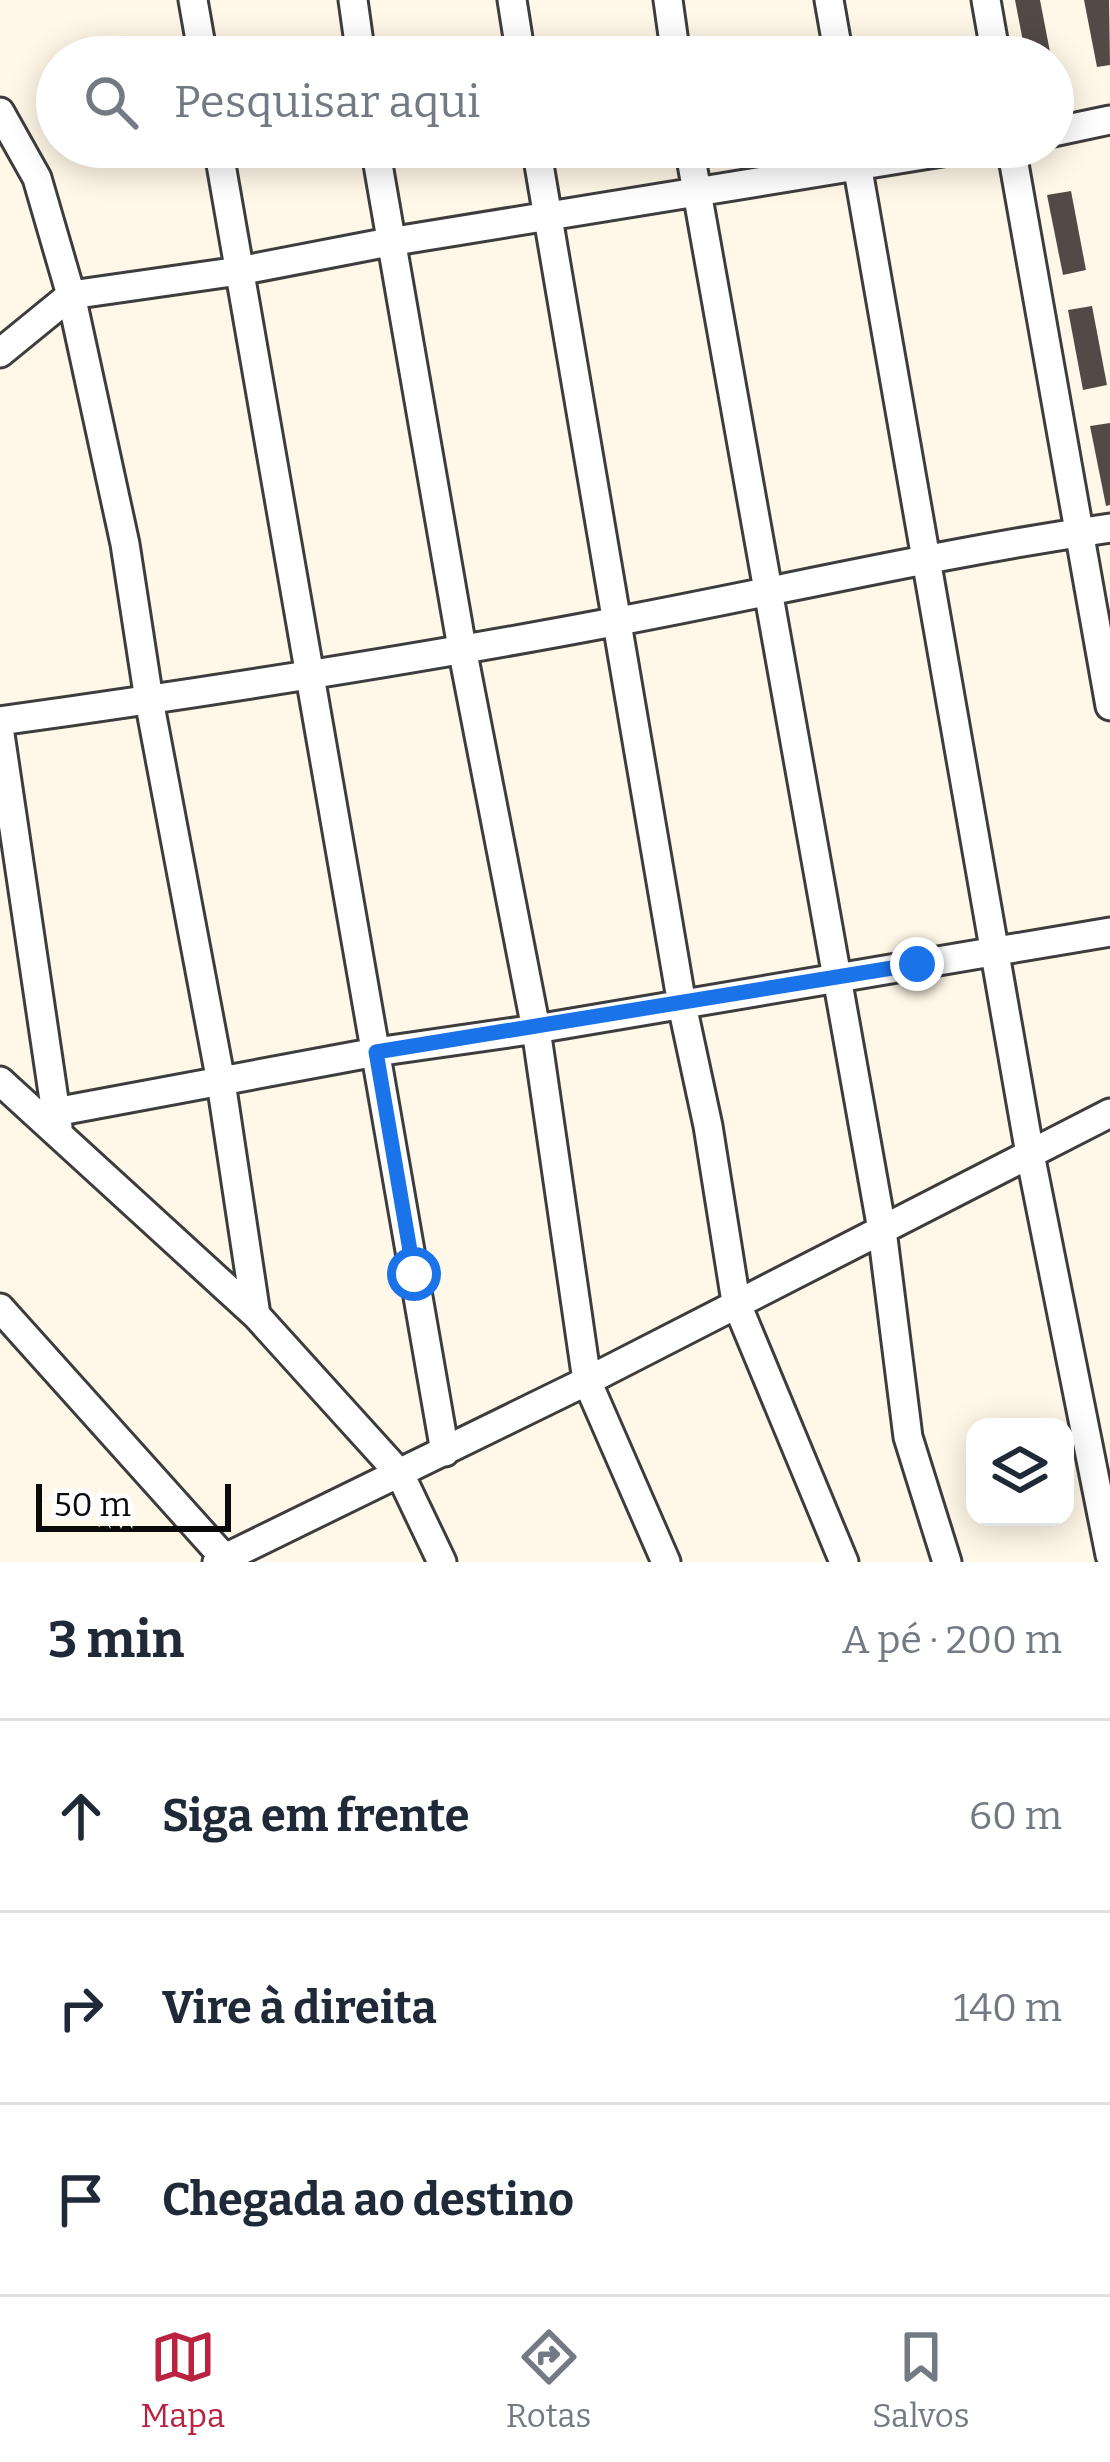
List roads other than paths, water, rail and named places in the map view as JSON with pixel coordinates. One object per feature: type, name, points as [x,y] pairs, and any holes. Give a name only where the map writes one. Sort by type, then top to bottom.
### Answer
[{"type":"street","points":[[193,0],[199,36]]},
{"type":"street","points":[[353,0],[358,36]]},
{"type":"street","points":[[512,0],[518,36]]},
{"type":"street","points":[[668,0],[673,36]]},
{"type":"street","points":[[829,0],[835,36]]},
{"type":"street","points":[[986,0],[992,36]]},
{"type":"street","points":[[0,112],[37,178],[71,295],[124,544],[221,1082],[256,1315]]},
{"type":"street","points":[[1074,128],[1110,121]]},
{"type":"street","points":[[221,168],[445,1452]]},
{"type":"street","points":[[378,168],[462,648],[536,1029],[587,1382],[666,1562]]},
{"type":"street","points":[[539,168],[736,1302],[844,1562]]},
{"type":"street","points":[[692,168],[882,1230],[908,1437],[947,1562]]},
{"type":"street","points":[[0,353],[71,295],[696,193],[806,168]]},
{"type":"street","points":[[857,168],[1030,1154],[1110,1555]]},
{"type":"street","points":[[1015,168],[1110,706]]},
{"type":"street","points":[[0,721],[616,622],[1110,528]]},
{"type":"street","points":[[0,734],[57,1124]]},
{"type":"street","points":[[57,1124],[221,1082],[376,1052],[1110,932]]},
{"type":"street","points":[[0,1081],[57,1124],[256,1315],[400,1474],[442,1562]]},
{"type":"street","points":[[0,1308],[224,1561],[587,1382],[1110,1113]]}]
